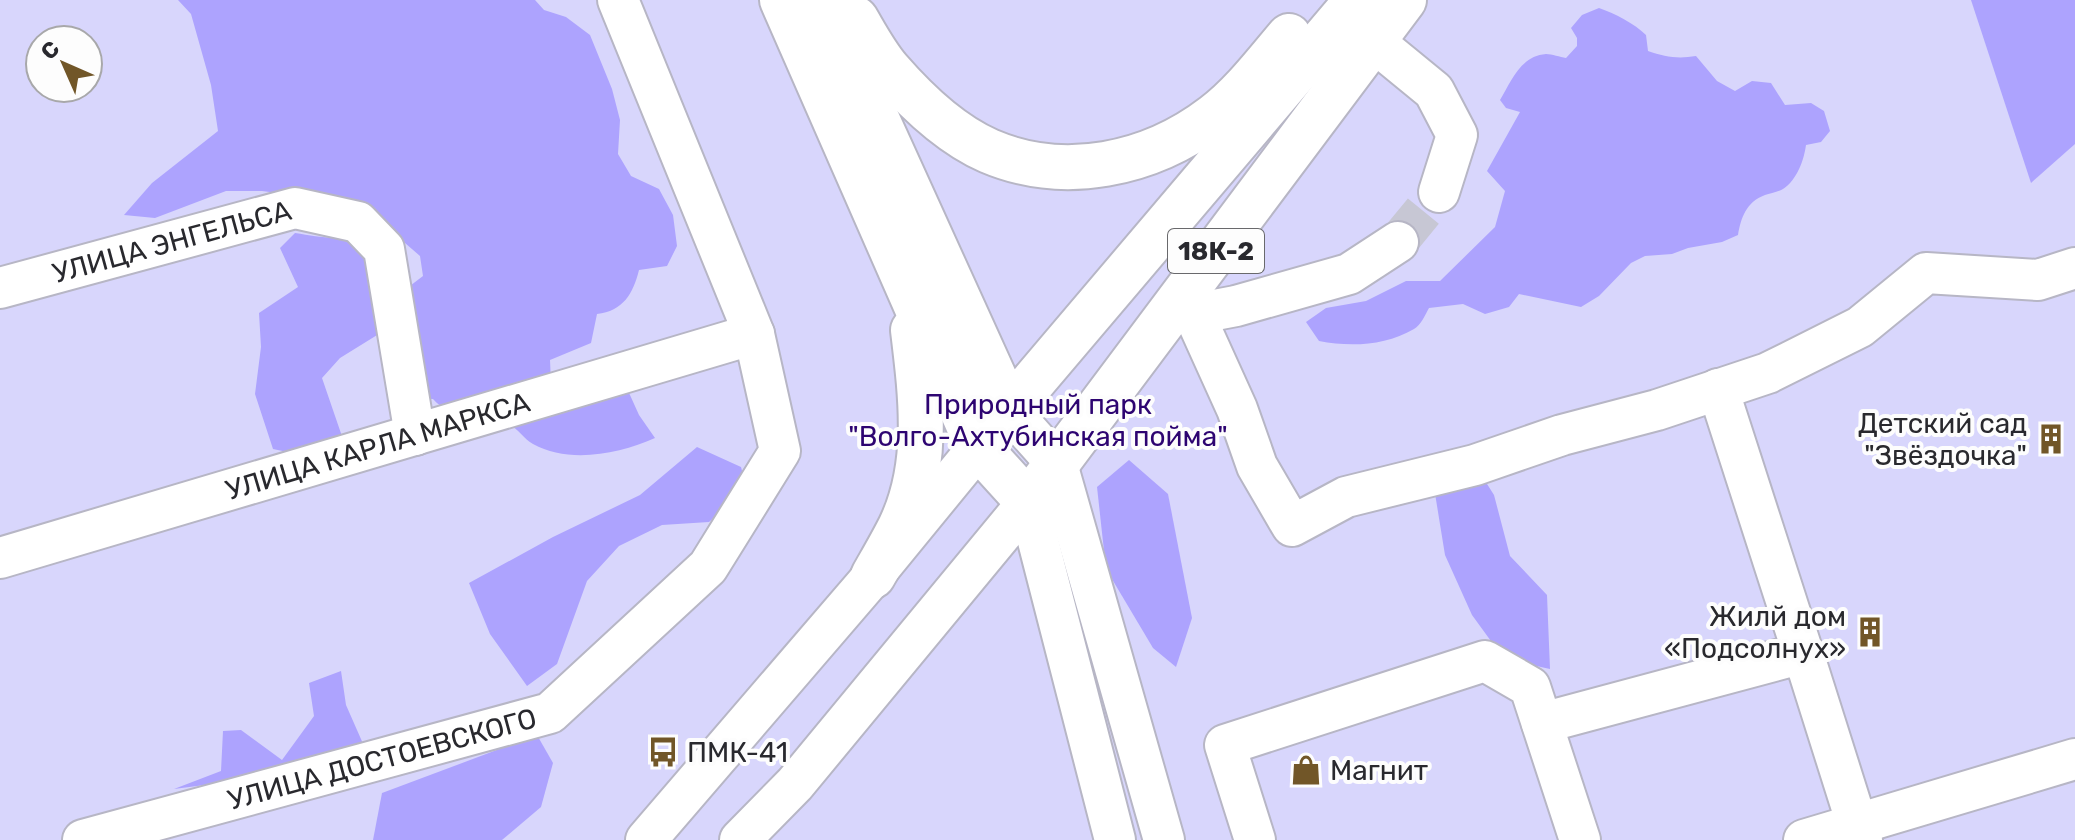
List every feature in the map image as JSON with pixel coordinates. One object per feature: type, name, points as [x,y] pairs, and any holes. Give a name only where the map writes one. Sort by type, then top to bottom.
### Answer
[{"type":"main road","points":[[782,0],[978,447],[1028,502]]},
{"type":"main road","points":[[823,0],[1009,410]]},
{"type":"main road","points":[[847,0],[887,68],[928,110],[957,133],[989,151],[1068,169],[1107,165],[1142,155],[1182,138],[1216,115],[1263,66],[1318,0]]},
{"type":"main road","name":"18К-2","points":[[1009,410],[1357,0]]},
{"type":"main road","name":"18К-2","points":[[1028,502],[1186,307],[1404,0]]},
{"type":"main road","points":[[873,576],[902,524],[922,441],[921,403],[907,284]]},
{"type":"street","name":"УЛИЦА ДОСТОЕВСКОГО","points":[[83,840],[550,713],[708,567],[780,451],[754,334],[618,0]]},
{"type":"street","points":[[1373,41],[1434,91],[1457,135],[1439,192]]},
{"type":"street","name":"УЛИЦА ЭНГЕЛЬСА","points":[[0,288],[295,208],[358,222],[384,249],[415,435]]},
{"type":"street","points":[[1398,242],[1349,274],[1236,306],[1186,307],[1237,409],[1257,466],[1292,526],[1346,497],[1475,465],[1562,435],[1657,410],[1768,373],[1860,327],[1926,273],[2038,280],[2075,268]]},
{"type":"street","name":"УЛИЦА КАРЛА МАРКСА","points":[[0,558],[754,334]]},
{"type":"street","points":[[1718,389],[1860,832]]},
{"type":"street","points":[[646,840],[873,576],[1009,410],[1057,464],[1164,840]]},
{"type":"street","points":[[740,840],[795,784],[1028,502]]},
{"type":"street","points":[[1028,502],[1115,840]]},
{"type":"street","points":[[1542,723],[1803,653]]},
{"type":"street","points":[[1255,840],[1225,745],[1485,661],[1530,687],[1580,840]]},
{"type":"street","points":[[1804,840],[1860,832],[2075,759]]},
{"type":"green space","name":"Природный парк \"Волго-Ахтубинская пойма\"","points":[[0,0],[2075,0],[2075,840],[0,840]]},
{"type":"shaded area","points":[[178,0],[535,0],[544,10],[566,17],[590,35],[612,89],[620,120],[618,154],[631,176],[659,189],[673,215],[677,246],[667,266],[639,270],[626,300],[614,309],[597,314],[591,343],[550,360],[551,383],[625,384],[639,415],[655,438],[610,452],[562,454],[533,444],[508,425],[449,411],[433,399],[412,398],[402,292],[423,276],[420,256],[390,230],[293,195],[262,191],[226,191],[155,218],[124,215],[152,183],[218,131],[211,85],[191,14]]},
{"type":"shaded area","points":[[1971,0],[2075,0],[2075,144],[2031,183]]},
{"type":"shaded area","points":[[1599,8],[1624,19],[1646,35],[1648,51],[1672,57],[1696,56],[1717,81],[1735,91],[1752,81],[1771,83],[1785,105],[1811,103],[1824,111],[1830,131],[1821,142],[1806,145],[1799,169],[1788,185],[1749,206],[1738,235],[1672,254],[1645,256],[1631,263],[1599,296],[1581,307],[1519,294],[1509,307],[1485,314],[1463,304],[1429,308],[1414,329],[1379,342],[1343,344],[1319,341],[1306,322],[1326,308],[1366,301],[1406,281],[1440,281],[1495,227],[1505,191],[1487,171],[1520,112],[1506,108],[1500,100],[1517,71],[1529,60],[1546,54],[1566,58],[1577,46],[1577,38],[1571,28],[1582,15]]},
{"type":"shaded area","points":[[366,231],[382,332],[340,358],[322,378],[346,448],[311,457],[273,449],[255,394],[261,347],[259,313],[298,287],[280,248],[295,233],[340,238]]},
{"type":"shaded area","points":[[697,447],[741,467],[747,489],[709,522],[662,525],[619,546],[587,581],[557,664],[527,686],[490,634],[469,583],[553,537],[640,495]]},
{"type":"shaded area","points":[[1129,460],[1168,494],[1192,618],[1176,667],[1153,648],[1106,569],[1097,487]]},
{"type":"shaded area","points":[[1475,465],[1494,495],[1510,556],[1547,595],[1550,669],[1504,659],[1472,615],[1445,555],[1432,475]]},
{"type":"shaded area","points":[[341,671],[346,705],[368,755],[281,775],[174,789],[221,771],[223,731],[241,730],[282,760],[314,716],[309,683]]},
{"type":"shaded area","points":[[537,735],[553,763],[541,807],[502,840],[373,840],[382,793]]},
{"type":"tunnel","points":[[1398,242],[1439,192]]},
{"type":"place","name":"Детский сад \"Звёздочка\"","points":[[2051,439]]},
{"type":"place","name":"Жилй дом «Подсолнух»","points":[[1870,632]]},
{"type":"place","name":"ПМК-41","points":[[663,752]]},
{"type":"place","name":"Магнит","points":[[1306,770]]}]
